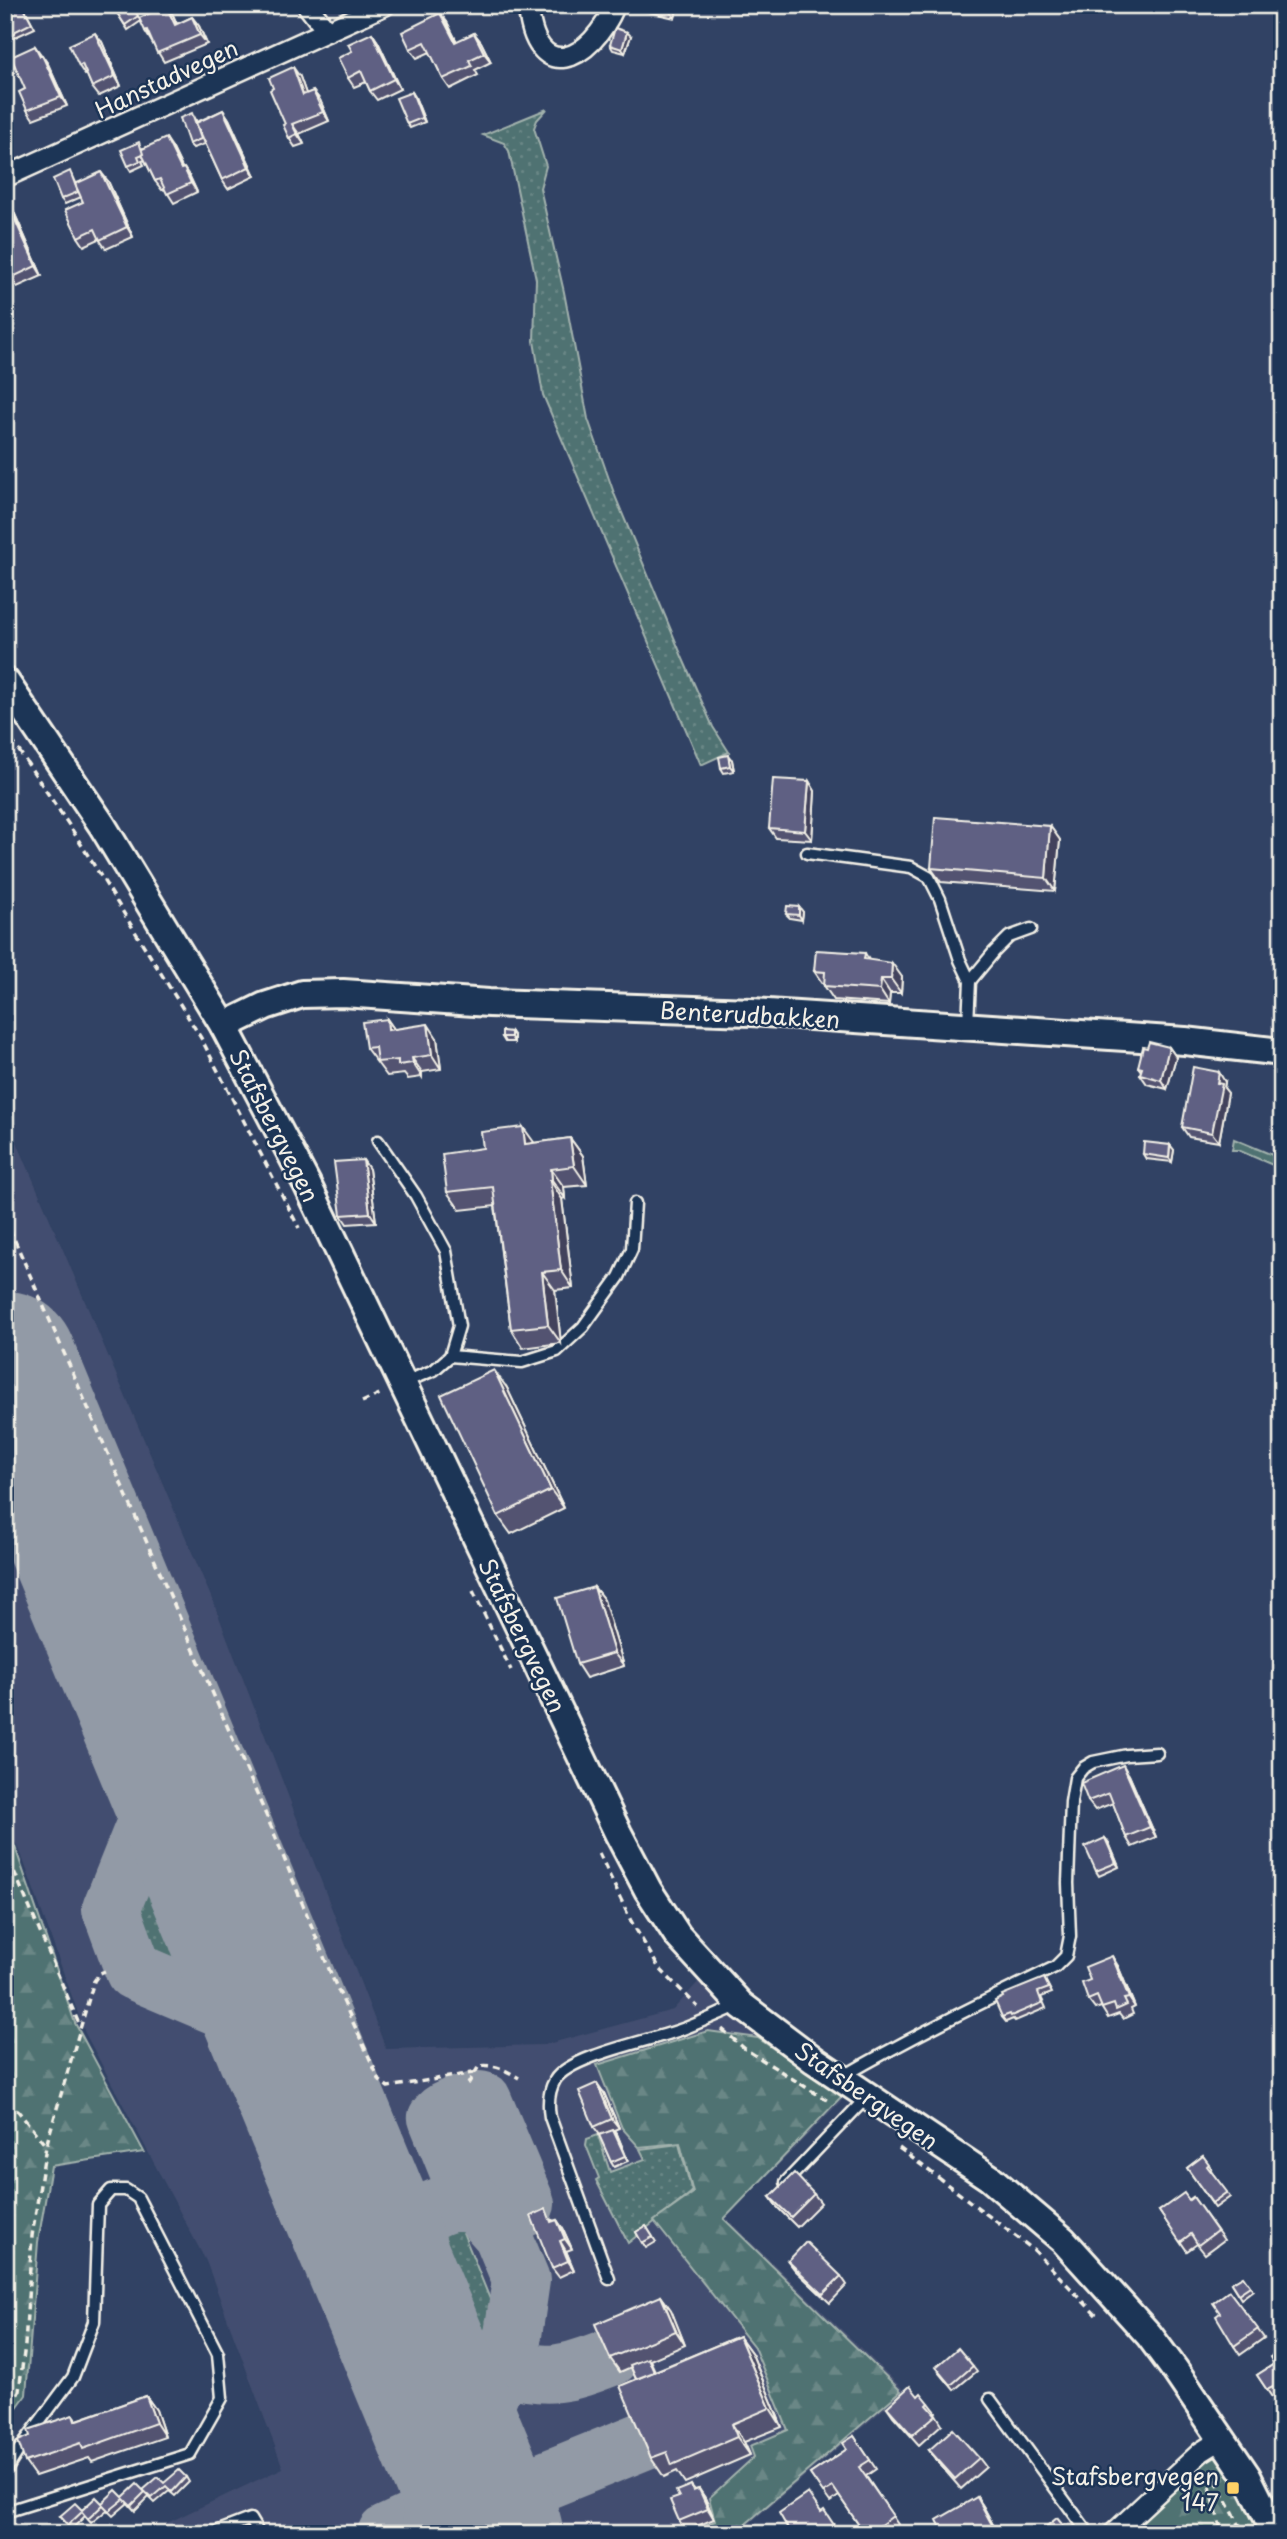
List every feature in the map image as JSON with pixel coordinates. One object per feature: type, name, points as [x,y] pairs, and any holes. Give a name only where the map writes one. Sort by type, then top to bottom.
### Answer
[{"type":"main road","name":"Stafsbergvegen","points":[[5,681],[102,825],[224,1026],[307,1184],[618,1833],[648,1889],[678,1936],[741,2005],[841,2078],[860,2106],[990,2178],[1063,2240],[1149,2334],[1212,2445],[1247,2476],[1276,2534]]},
{"type":"main road","name":"Benterudbakken","points":[[224,1026],[265,1006],[302,994],[343,993],[489,1003],[752,1012],[1185,1041],[1282,1052]]},
{"type":"street","points":[[307,5],[327,31]]},
{"type":"street","name":"Hanstadvegen","points":[[5,177],[385,5]]},
{"type":"street","points":[[528,5],[532,32],[538,43],[544,51],[559,58],[568,58],[585,49],[608,22],[615,5]]},
{"type":"street","points":[[1113,2534],[1212,2445]]},
{"type":"lane","points":[[807,853],[911,867],[929,877],[970,981],[968,1028]]},
{"type":"lane","points":[[970,981],[1009,937],[1031,929]]},
{"type":"lane","points":[[378,1141],[416,1196],[446,1251],[459,1326],[450,1356],[434,1370],[401,1383]]},
{"type":"lane","points":[[450,1356],[522,1363],[557,1351],[583,1327],[618,1277],[632,1249],[635,1203]]},
{"type":"lane","points":[[841,2078],[929,2029],[1055,1967],[1066,1956],[1070,1936],[1068,1883],[1071,1802],[1075,1778],[1083,1768],[1093,1762],[1127,1755],[1157,1753]]},
{"type":"lane","points":[[609,2279],[550,2117],[547,2102],[555,2079],[567,2069],[606,2051],[655,2039],[741,2005]]},
{"type":"lane","points":[[776,2192],[860,2106]]},
{"type":"lane","points":[[5,2472],[73,2377],[94,2322],[98,2205],[111,2190],[126,2190],[138,2198],[218,2354],[222,2398],[190,2454],[5,2512]]},
{"type":"lane","points":[[990,2399],[1089,2534]]},
{"type":"lane","points":[[211,2534],[250,2519],[259,2534]]},
{"type":"path","points":[[5,730],[78,840],[201,1038],[305,1239]]},
{"type":"path","points":[[5,1218],[273,1831],[332,1979],[380,2081],[388,2087],[473,2073]]},
{"type":"path","points":[[473,1590],[513,1674]]},
{"type":"path","points":[[598,1849],[631,1921],[659,1968],[745,2049],[860,2106]]},
{"type":"path","points":[[5,1850],[80,2026]]},
{"type":"path","points":[[5,2414],[19,2391],[25,2345],[32,2236],[46,2146],[94,1981],[105,1971]]},
{"type":"path","points":[[468,2084],[479,2066],[492,2064],[505,2068],[519,2078]]},
{"type":"path","points":[[5,2105],[18,2111],[46,2146]]},
{"type":"path","points":[[891,2143],[1035,2251],[1102,2322]]},
{"type":"path","points":[[1212,2445],[1222,2534]]},
{"type":"path","points":[[1212,2445],[1244,2534]]},
{"type":"shaded area","points":[[5,1114],[214,1604],[386,2049],[544,2045],[673,2010],[701,1979],[846,2096],[726,2218],[905,2391],[737,2534],[144,2534],[283,2468],[206,2261],[85,2033],[19,1848],[5,1829],[5,1743],[14,1737],[5,1720]]},
{"type":"green space","points":[[547,109],[534,128],[546,166],[540,188],[564,292],[588,419],[615,496],[683,659],[713,727],[729,752],[701,765],[543,395],[534,341],[536,279],[509,151],[504,143],[483,135]]},
{"type":"green space","points":[[1234,1139],[1282,1159],[1282,1169],[1238,1150],[1232,1150]]},
{"type":"green space","points":[[169,1792],[258,2012],[152,1969],[125,1901]]},
{"type":"green space","points":[[5,1833],[15,1847],[75,2023],[144,2152],[51,2166],[38,2242],[26,2395],[5,2424]]},
{"type":"green space","points":[[708,2031],[758,2038],[842,2096],[724,2219],[901,2391],[734,2534],[689,2532],[715,2521],[709,2498],[754,2457],[750,2446],[788,2430],[754,2347],[654,2221],[693,2193],[680,2143],[639,2147],[622,2128],[597,2065]]},
{"type":"green space","points":[[598,2135],[610,2172],[645,2159],[640,2149],[679,2144],[692,2192],[628,2243],[596,2180],[599,2178],[586,2145],[587,2139]]},
{"type":"green space","points":[[460,2225],[498,2319],[500,2339],[472,2408],[460,2415],[392,2253]]},
{"type":"green space","points":[[1214,2456],[1226,2459],[1265,2534],[1123,2534],[1201,2463]]},
{"type":"building","points":[[112,5],[131,5],[138,16],[125,25]]},
{"type":"building","points":[[652,5],[669,5],[668,9]]},
{"type":"building","points":[[23,6],[32,23],[8,35],[5,15]]},
{"type":"building","points":[[166,6],[175,25],[192,17],[200,35],[157,53],[139,18]]},
{"type":"building","points":[[440,13],[455,42],[474,33],[484,53],[469,60],[472,66],[443,79],[425,42],[410,49],[402,32]]},
{"type":"building","points":[[615,28],[627,32],[622,49],[610,45]]},
{"type":"building","points":[[95,33],[115,76],[92,87],[82,64],[79,66],[69,45]]},
{"type":"building","points":[[372,33],[394,79],[370,91],[361,71],[348,78],[338,58],[352,51],[348,44]]},
{"type":"building","points":[[35,46],[40,56],[42,55],[61,97],[27,110],[19,92],[25,89],[11,57]]},
{"type":"building","points":[[293,67],[303,95],[313,91],[323,112],[292,124],[297,134],[289,138],[270,90],[273,88],[269,78]]},
{"type":"building","points":[[412,92],[422,118],[407,124],[396,98]]},
{"type":"building","points":[[223,110],[249,167],[222,180],[196,123]]},
{"type":"building","points":[[192,113],[201,139],[189,144],[180,118]]},
{"type":"building","points":[[166,138],[191,183],[167,194],[160,179],[155,181],[140,150]]},
{"type":"building","points":[[139,142],[143,154],[138,156],[140,161],[128,166],[121,150]]},
{"type":"building","points":[[70,171],[78,192],[61,199],[53,179]]},
{"type":"building","points":[[101,172],[127,227],[100,240],[95,229],[78,237],[65,210],[83,202],[75,184]]},
{"type":"building","points":[[5,198],[36,266],[11,278],[5,266]]},
{"type":"building","points":[[728,755],[730,766],[721,768],[719,757]]},
{"type":"building","points":[[773,779],[809,781],[805,831],[769,828]]},
{"type":"building","points":[[935,817],[1050,826],[1046,878],[931,868]]},
{"type":"building","points":[[787,906],[799,907],[799,915],[786,914]]},
{"type":"building","points":[[816,950],[865,953],[864,959],[892,963],[891,979],[881,979],[880,990],[824,986],[825,972],[814,971]]},
{"type":"building","points":[[387,1019],[388,1030],[428,1024],[432,1055],[412,1058],[413,1063],[398,1065],[398,1060],[377,1062],[375,1047],[366,1048],[362,1022]]},
{"type":"building","points":[[502,1031],[511,1032],[511,1037],[502,1037]]},
{"type":"building","points":[[1149,1042],[1169,1047],[1161,1080],[1140,1074],[1142,1068],[1138,1067],[1143,1047],[1147,1048]]},
{"type":"building","points":[[1193,1067],[1219,1072],[1217,1083],[1222,1084],[1212,1133],[1182,1127]]},
{"type":"building","points":[[523,1127],[525,1144],[570,1138],[574,1166],[551,1169],[561,1270],[542,1272],[548,1325],[511,1329],[493,1187],[447,1192],[442,1154],[483,1148],[481,1132]]},
{"type":"building","points":[[1144,1142],[1170,1145],[1169,1158],[1143,1154]]},
{"type":"building","points":[[363,1160],[370,1213],[341,1215],[334,1162]]},
{"type":"building","points":[[494,1370],[551,1490],[498,1516],[441,1395]]},
{"type":"building","points":[[594,1587],[614,1653],[577,1664],[557,1598]]},
{"type":"building","points":[[1123,1765],[1150,1827],[1126,1837],[1109,1793],[1088,1801],[1081,1783]]},
{"type":"building","points":[[1105,1838],[1116,1863],[1096,1871],[1085,1847]]},
{"type":"building","points":[[1112,1956],[1129,1998],[1124,1999],[1127,2005],[1116,2010],[1114,2004],[1102,2008],[1097,1996],[1088,2000],[1082,1983],[1090,1980],[1085,1967]]},
{"type":"building","points":[[1044,1978],[1049,1988],[1038,1992],[1042,2003],[1002,2017],[995,2001],[1003,1997],[1002,1995]]},
{"type":"building","points":[[597,2083],[612,2119],[594,2127],[579,2091]]},
{"type":"building","points":[[613,2130],[625,2156],[611,2162],[599,2135]]},
{"type":"building","points":[[1203,2156],[1209,2164],[1207,2166],[1227,2192],[1212,2203],[1187,2168]]},
{"type":"building","points":[[794,2173],[814,2194],[791,2217],[770,2197]]},
{"type":"building","points":[[1184,2193],[1189,2200],[1193,2197],[1217,2231],[1198,2245],[1191,2234],[1180,2242],[1159,2211]]},
{"type":"building","points":[[546,2209],[551,2222],[557,2220],[565,2239],[560,2241],[568,2261],[552,2268],[531,2216]]},
{"type":"building","points":[[646,2226],[653,2237],[642,2243],[636,2232]]},
{"type":"building","points":[[806,2242],[841,2276],[823,2294],[788,2261]]},
{"type":"building","points":[[1243,2276],[1250,2286],[1238,2294],[1231,2283]]},
{"type":"building","points":[[1229,2291],[1258,2329],[1234,2346],[1216,2316],[1220,2313],[1213,2303]]},
{"type":"building","points":[[661,2296],[676,2331],[610,2358],[595,2324]]},
{"type":"building","points":[[739,2336],[770,2408],[732,2424],[737,2437],[672,2465],[667,2452],[651,2458],[620,2386]]},
{"type":"building","points":[[958,2348],[973,2366],[951,2385],[936,2367]]},
{"type":"building","points":[[1282,2350],[1282,2359],[1274,2364],[1270,2357]]},
{"type":"building","points":[[648,2358],[654,2372],[636,2379],[630,2365]]},
{"type":"building","points":[[1282,2359],[1282,2397],[1275,2386],[1267,2390],[1257,2375]]},
{"type":"building","points":[[910,2386],[918,2396],[921,2393],[936,2415],[912,2435],[887,2407]]},
{"type":"building","points":[[146,2396],[156,2423],[83,2449],[81,2443],[25,2462],[18,2441],[30,2436],[28,2430],[73,2415],[75,2421]]},
{"type":"building","points":[[953,2429],[979,2458],[955,2479],[929,2450]]},
{"type":"building","points":[[854,2436],[870,2460],[859,2467],[893,2516],[868,2534],[865,2534],[833,2487],[823,2493],[810,2474],[847,2449],[843,2443]]},
{"type":"building","points":[[179,2470],[186,2477],[172,2492],[166,2486],[152,2498],[143,2490],[158,2477],[164,2483]]},
{"type":"building","points":[[137,2484],[145,2492],[131,2506],[124,2499],[109,2511],[103,2505],[88,2519],[82,2512],[68,2525],[60,2516],[75,2503],[82,2510],[96,2497],[102,2503],[116,2490],[123,2497]]},
{"type":"building","points":[[691,2485],[693,2491],[699,2489],[708,2509],[679,2521],[670,2500],[679,2497],[676,2491]]},
{"type":"building","points":[[808,2493],[821,2512],[824,2510],[840,2534],[813,2534],[810,2530],[805,2534],[791,2534],[779,2513]]},
{"type":"building","points":[[977,2497],[997,2534],[961,2534],[958,2529],[944,2534],[937,2520]]},
{"type":"building","points":[[1057,2518],[1070,2534],[1037,2534]]},
{"type":"taxiway","points":[[171,1760],[111,1909],[134,1971],[283,2034]]},
{"type":"taxiway","points":[[453,2203],[463,2193],[464,2185],[437,2118],[450,2108],[479,2100],[483,2101],[526,2204],[512,2214]]},
{"type":"taxiway","points":[[363,2226],[375,2231],[387,2231],[444,2205],[458,2203],[477,2206],[502,2234],[521,2280],[513,2335],[469,2445],[467,2477],[444,2504],[386,2534]]},
{"type":"taxiway","points":[[501,2367],[532,2373],[557,2373],[611,2357]]},
{"type":"taxiway","points":[[431,2513],[441,2509],[480,2507],[648,2439]]},
{"type":"runway","points":[[5,1363],[491,2534]]},
{"type":"place","name":"Stafsbergvegen 147","points":[[1233,2488]]}]
